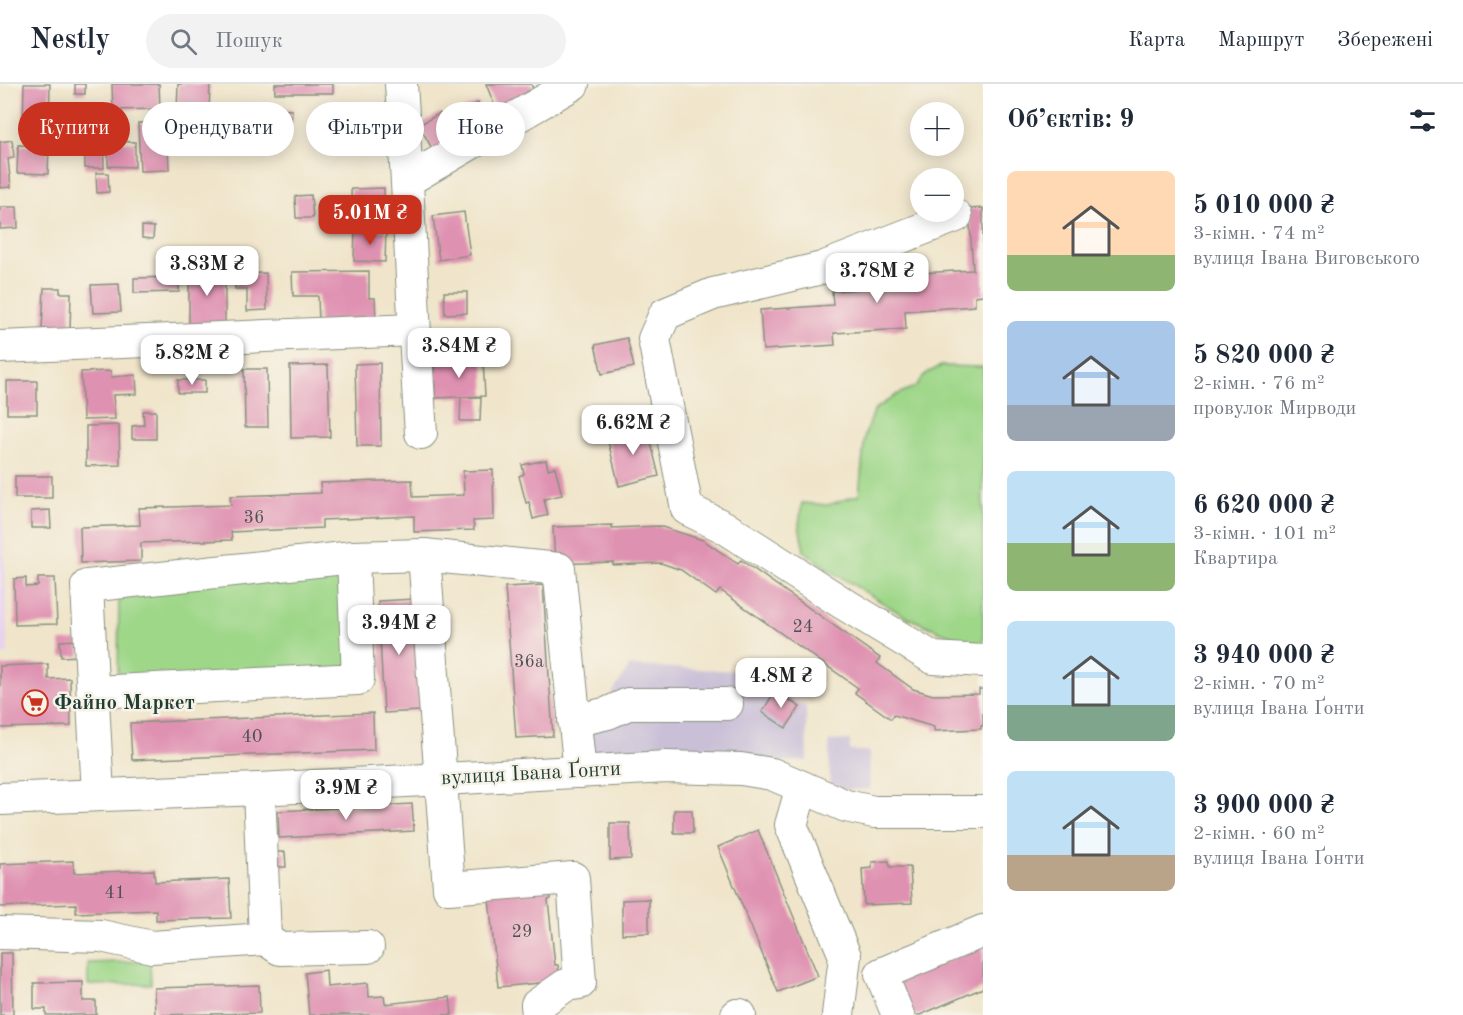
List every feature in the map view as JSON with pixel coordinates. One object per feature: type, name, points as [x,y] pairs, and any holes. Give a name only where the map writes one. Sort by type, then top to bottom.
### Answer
[{"type":"street","points":[[401,84],[421,433]]},
{"type":"street","points":[[408,180],[573,84]]},
{"type":"street","points":[[941,222],[822,268],[713,294],[665,314],[654,339],[687,509],[724,527],[933,658],[983,661]]},
{"type":"street","points":[[0,347],[414,330]]},
{"type":"street","points":[[424,555],[448,888],[573,878],[580,983],[566,985],[538,1010]]},
{"type":"street","points":[[98,795],[87,586],[353,557],[424,555],[559,569],[580,772]]},
{"type":"street","points":[[93,692],[358,679],[353,557]]},
{"type":"street","points":[[574,720],[608,713],[628,704],[727,704]]},
{"type":"street","name":"вулиця Івана Ґонти","points":[[0,799],[260,789],[666,767],[741,769],[772,774],[846,806],[874,812],[983,812]]},
{"type":"street","points":[[801,787],[792,825],[845,956],[838,1015]]},
{"type":"street","points":[[260,789],[265,939]]},
{"type":"street","points":[[262,865],[269,879],[277,883],[287,883]]},
{"type":"street","points":[[898,1015],[881,974],[983,932]]},
{"type":"street","points":[[0,933],[100,936],[152,947],[265,939],[280,949],[368,947]]},
{"type":"shaded area","points":[[0,471],[8,654],[0,655]]},
{"type":"shaded area","points":[[630,666],[741,671],[806,707],[807,761],[588,764],[586,732]]},
{"type":"shaded area","points":[[850,740],[850,751],[869,751],[870,789],[830,790],[829,741]]},
{"type":"green space","points":[[941,366],[983,367],[983,645],[949,635],[906,617],[834,573],[804,551],[799,525],[802,503],[828,505],[859,495],[865,435],[875,409],[898,394],[915,387],[927,373]]},
{"type":"green space","points":[[349,562],[355,676],[118,687],[119,590]]},
{"type":"green space","points":[[150,961],[151,984],[88,985],[88,963]]},
{"type":"building","points":[[24,84],[50,84],[50,102],[24,102]]},
{"type":"building","points":[[75,84],[85,84],[85,94],[75,94]]},
{"type":"building","points":[[112,84],[159,84],[160,102],[142,102],[142,109],[130,110],[130,102],[113,102]]},
{"type":"building","points":[[178,84],[210,84],[209,102],[177,102]]},
{"type":"building","points":[[275,84],[333,84],[333,93],[275,93]]},
{"type":"building","points":[[486,84],[531,84],[537,98],[525,103],[493,102]]},
{"type":"building","points":[[436,115],[436,151],[434,152],[424,134],[424,122]]},
{"type":"building","points":[[138,123],[142,123],[142,156],[168,156],[169,170],[140,171]]},
{"type":"building","points":[[12,140],[14,158],[8,159],[11,187],[0,188],[0,142]]},
{"type":"building","points":[[130,142],[135,142],[135,167],[108,166],[108,156],[130,156]]},
{"type":"building","points":[[18,145],[18,156],[49,156],[48,174],[17,173]]},
{"type":"building","points":[[85,156],[104,156],[104,168],[85,168]]},
{"type":"building","points":[[96,173],[108,173],[109,192],[97,193]]},
{"type":"building","points":[[384,188],[384,222],[352,223],[351,189]]},
{"type":"building","points":[[311,195],[313,218],[296,218],[295,196]]},
{"type":"building","points":[[0,207],[17,207],[18,228],[0,229]]},
{"type":"building","points":[[983,208],[983,295],[975,296],[975,306],[905,311],[906,329],[834,333],[835,345],[763,350],[760,310],[833,305],[832,291],[904,286],[903,274],[973,270],[969,209]]},
{"type":"building","points":[[464,212],[470,255],[439,260],[433,216]]},
{"type":"building","points":[[142,226],[154,227],[153,239],[142,238]]},
{"type":"building","points":[[355,229],[386,230],[385,262],[354,261]]},
{"type":"building","points":[[189,268],[225,268],[225,325],[189,325]]},
{"type":"building","points":[[369,271],[369,298],[375,298],[376,322],[319,323],[318,296],[293,296],[292,272]]},
{"type":"building","points":[[266,273],[267,310],[247,311],[247,289],[235,289],[234,274]]},
{"type":"building","points":[[179,277],[179,292],[134,293],[134,278]]},
{"type":"building","points":[[119,284],[121,312],[93,313],[91,285]]},
{"type":"building","points":[[44,288],[60,288],[60,293],[71,293],[70,330],[42,329]]},
{"type":"building","points":[[444,292],[467,292],[467,313],[445,314]]},
{"type":"building","points":[[627,338],[634,367],[602,374],[595,345]]},
{"type":"building","points":[[449,342],[450,352],[437,353],[436,343]]},
{"type":"building","points":[[483,360],[485,396],[435,398],[434,362]]},
{"type":"building","points":[[380,363],[381,446],[357,446],[355,364]]},
{"type":"building","points":[[328,365],[330,437],[291,438],[290,366]]},
{"type":"building","points":[[244,369],[267,369],[268,427],[245,427]]},
{"type":"building","points":[[111,371],[111,377],[136,375],[137,394],[113,395],[115,419],[83,420],[81,372]]},
{"type":"building","points":[[178,380],[205,380],[205,393],[178,393]]},
{"type":"building","points":[[7,381],[37,381],[37,414],[7,414]]},
{"type":"building","points":[[461,397],[481,397],[480,421],[460,421]]},
{"type":"building","points":[[143,411],[156,411],[156,439],[132,439],[132,426],[144,425]]},
{"type":"building","points":[[119,425],[120,465],[86,466],[86,426]]},
{"type":"building","points":[[647,427],[659,476],[619,486],[607,437]]},
{"type":"building","points":[[546,460],[548,469],[555,467],[562,495],[544,499],[548,515],[533,519],[519,476],[524,474],[522,465]]},
{"type":"building","points":[[493,470],[494,520],[473,521],[474,530],[414,532],[414,516],[322,520],[322,528],[231,532],[232,540],[141,543],[141,561],[81,563],[80,527],[140,525],[139,508],[231,505],[230,496],[321,493],[320,483],[412,480],[413,497],[464,495],[463,471]]},
{"type":"building","points":[[15,476],[52,476],[52,498],[15,498]]},
{"type":"building","points":[[50,510],[51,528],[31,528],[31,511]]},
{"type":"building","points":[[612,525],[612,528],[659,526],[703,540],[738,564],[741,560],[880,658],[877,663],[913,689],[933,695],[979,694],[979,689],[983,689],[983,726],[981,729],[934,731],[934,727],[894,715],[891,719],[855,693],[858,688],[720,590],[716,595],[681,570],[661,563],[555,564],[553,527]]},
{"type":"building","points":[[26,578],[26,587],[38,586],[38,578],[55,578],[57,624],[15,625],[14,579]]},
{"type":"building","points":[[543,585],[553,736],[516,738],[505,587]]},
{"type":"building","points":[[414,599],[420,711],[384,713],[378,601]]},
{"type":"building","points":[[79,640],[80,656],[61,657],[60,641]]},
{"type":"building","name":"Файно Маркет","points":[[48,664],[48,679],[70,678],[71,726],[0,728],[0,666]]},
{"type":"building","points":[[775,691],[800,707],[786,728],[762,712]]},
{"type":"building","points":[[373,713],[374,750],[132,760],[130,723]]},
{"type":"building","points":[[412,804],[414,831],[279,838],[278,811]]},
{"type":"building","points":[[674,810],[692,810],[693,833],[674,833]]},
{"type":"building","points":[[610,823],[630,823],[631,859],[610,860]]},
{"type":"building","points":[[758,830],[818,976],[778,992],[718,847]]},
{"type":"building","points":[[274,852],[285,852],[286,867],[275,867]]},
{"type":"building","points":[[73,861],[74,873],[154,870],[155,882],[229,879],[231,918],[156,920],[156,910],[76,913],[76,904],[0,907],[0,864]]},
{"type":"building","points":[[889,861],[890,867],[910,867],[912,903],[864,905],[862,869],[872,868],[872,862]]},
{"type":"building","points":[[550,883],[551,899],[548,900],[555,965],[558,965],[560,981],[498,987],[488,889]]},
{"type":"building","points":[[649,899],[649,933],[622,934],[622,900]]},
{"type":"building","points":[[983,945],[983,988],[920,1015],[908,1015],[894,983]]},
{"type":"building","points":[[0,953],[12,953],[13,1015],[0,1015]]},
{"type":"building","points":[[326,970],[327,987],[368,983],[369,997],[384,996],[385,1004],[450,997],[452,1015],[309,1015],[305,973]]},
{"type":"building","points":[[83,982],[83,1001],[96,1001],[96,1015],[46,1015],[46,1009],[34,1009],[34,983]]},
{"type":"building","points":[[259,985],[260,1013],[155,1015],[154,988]]},
{"type":"place","name":"Файно Маркет","points":[[35,703]]}]
